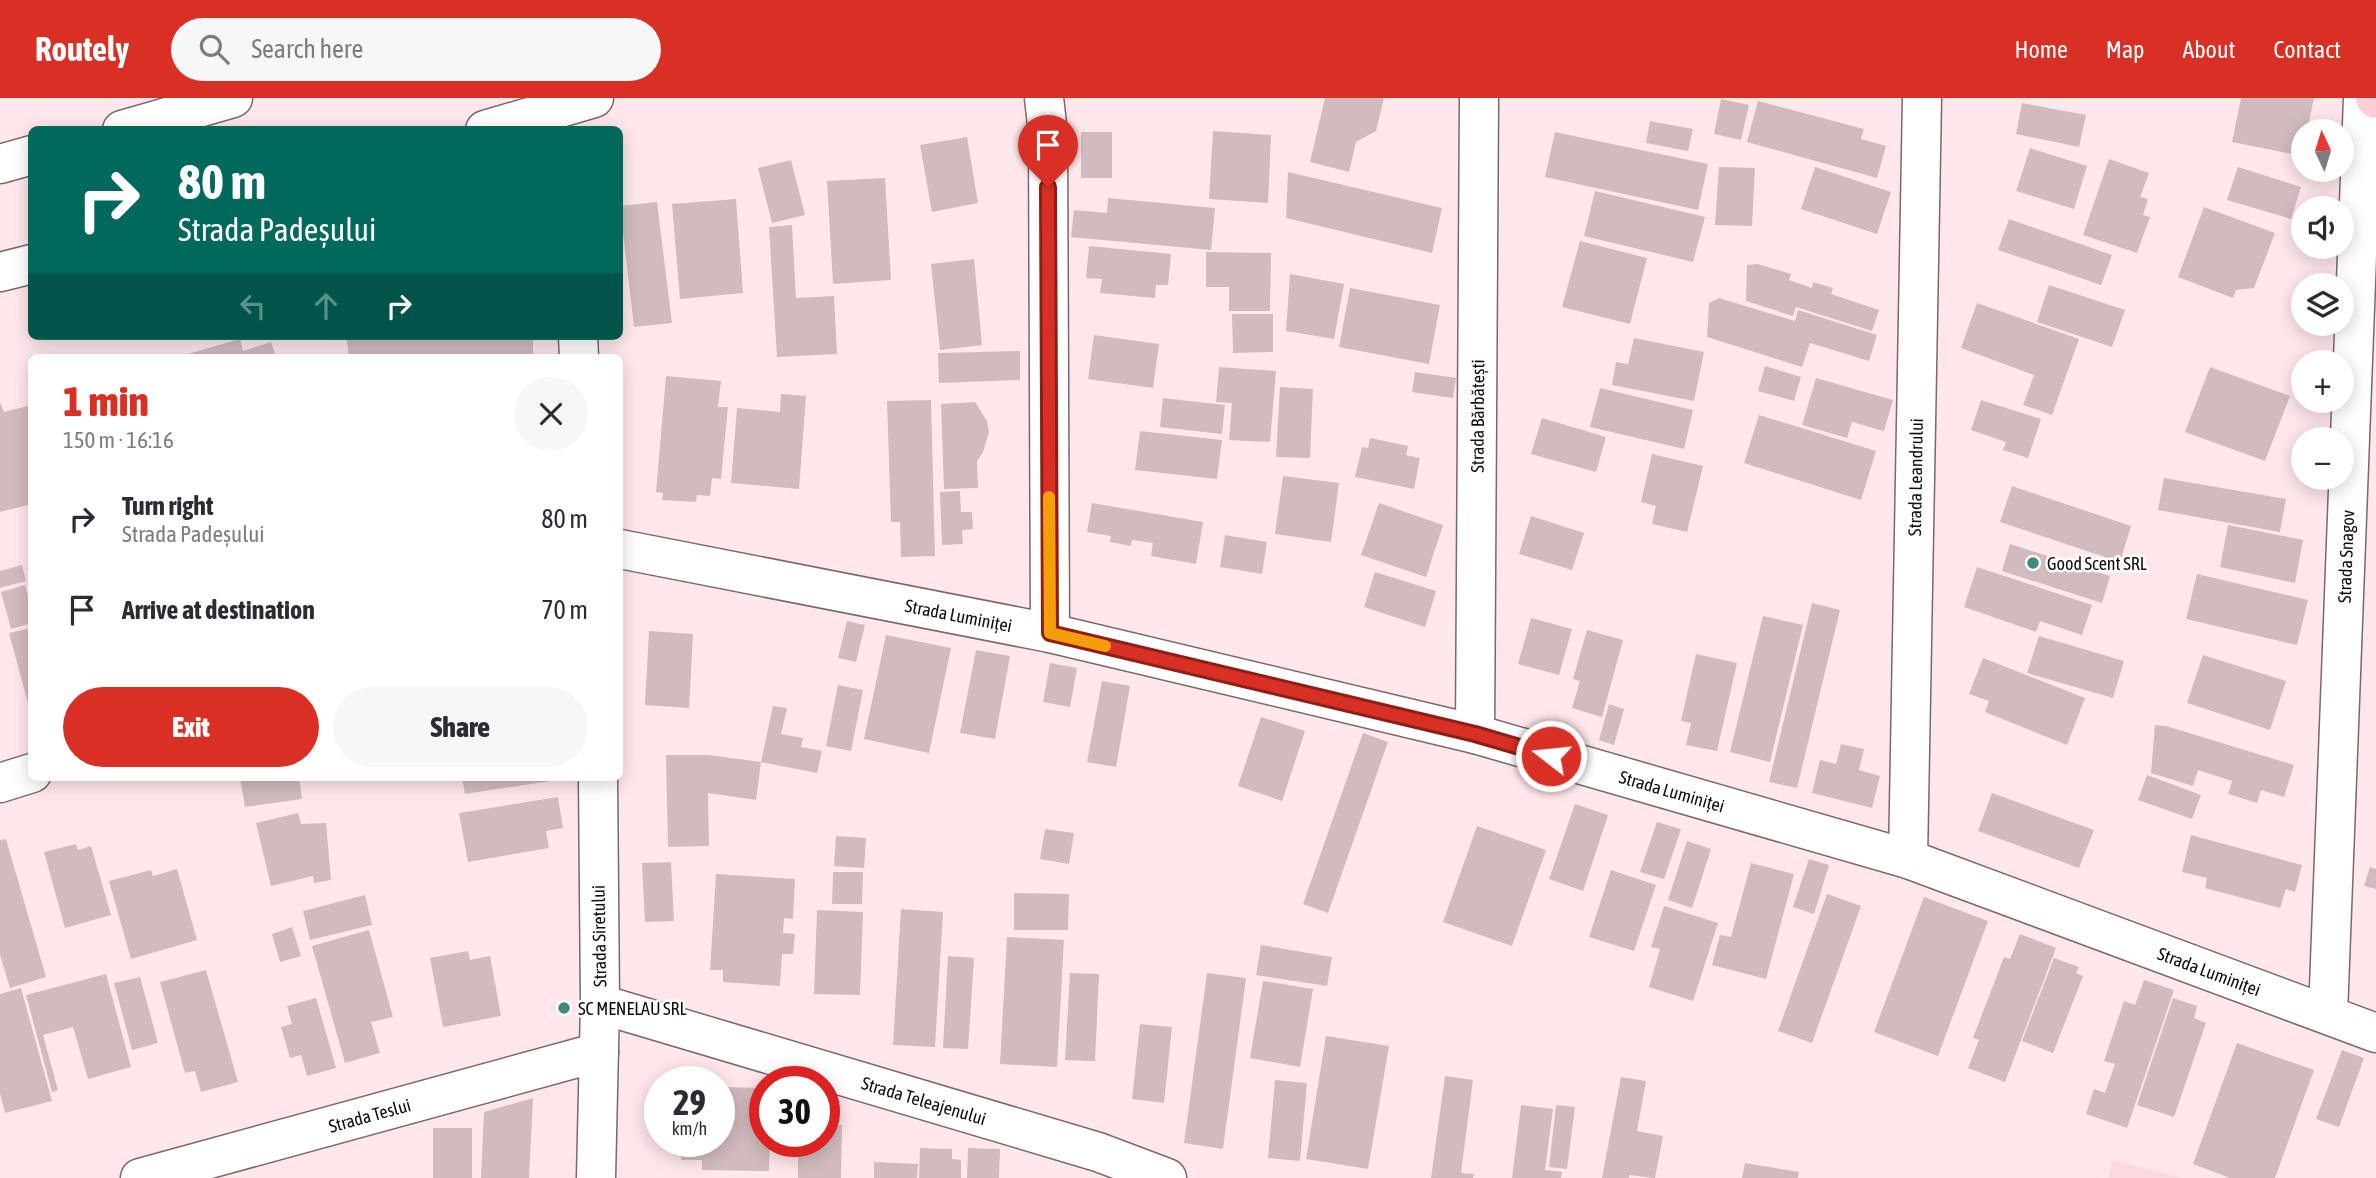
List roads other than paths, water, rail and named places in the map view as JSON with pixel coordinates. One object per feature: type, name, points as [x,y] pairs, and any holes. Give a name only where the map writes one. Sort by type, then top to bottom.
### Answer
[{"type":"street","points":[[136,126],[233,98]]},
{"type":"street","points":[[1044,98],[1048,146],[1050,633]]},
{"type":"street","name":"Strada Bărbătești","points":[[1475,734],[1479,98]]},
{"type":"street","name":"Strada Leandrului","points":[[1908,859],[1922,98]]},
{"type":"street","name":"Strada Snagov","points":[[2328,1014],[2363,98]]},
{"type":"street","points":[[500,126],[569,108]]},
{"type":"street","points":[[0,164],[28,156]]},
{"type":"street","points":[[0,272],[28,265]]},
{"type":"street","name":"Strada Luminiței","points":[[623,550],[1050,633],[1475,734],[1908,859],[2376,1033]]},
{"type":"street","points":[[0,783],[28,774]]},
{"type":"street","name":"Strada Siretului","points":[[596,1178],[600,1004],[598,781]]},
{"type":"street","name":"Strada Teleajenului","points":[[600,1004],[1098,1152],[1167,1178]]},
{"type":"street","name":"Strada Teslui","points":[[140,1178],[599,1052]]},
{"type":"place","name":"Good Scent SRL","points":[[2033,563]]},
{"type":"place","name":"SC MENELAU SRL","points":[[564,1008]]}]
